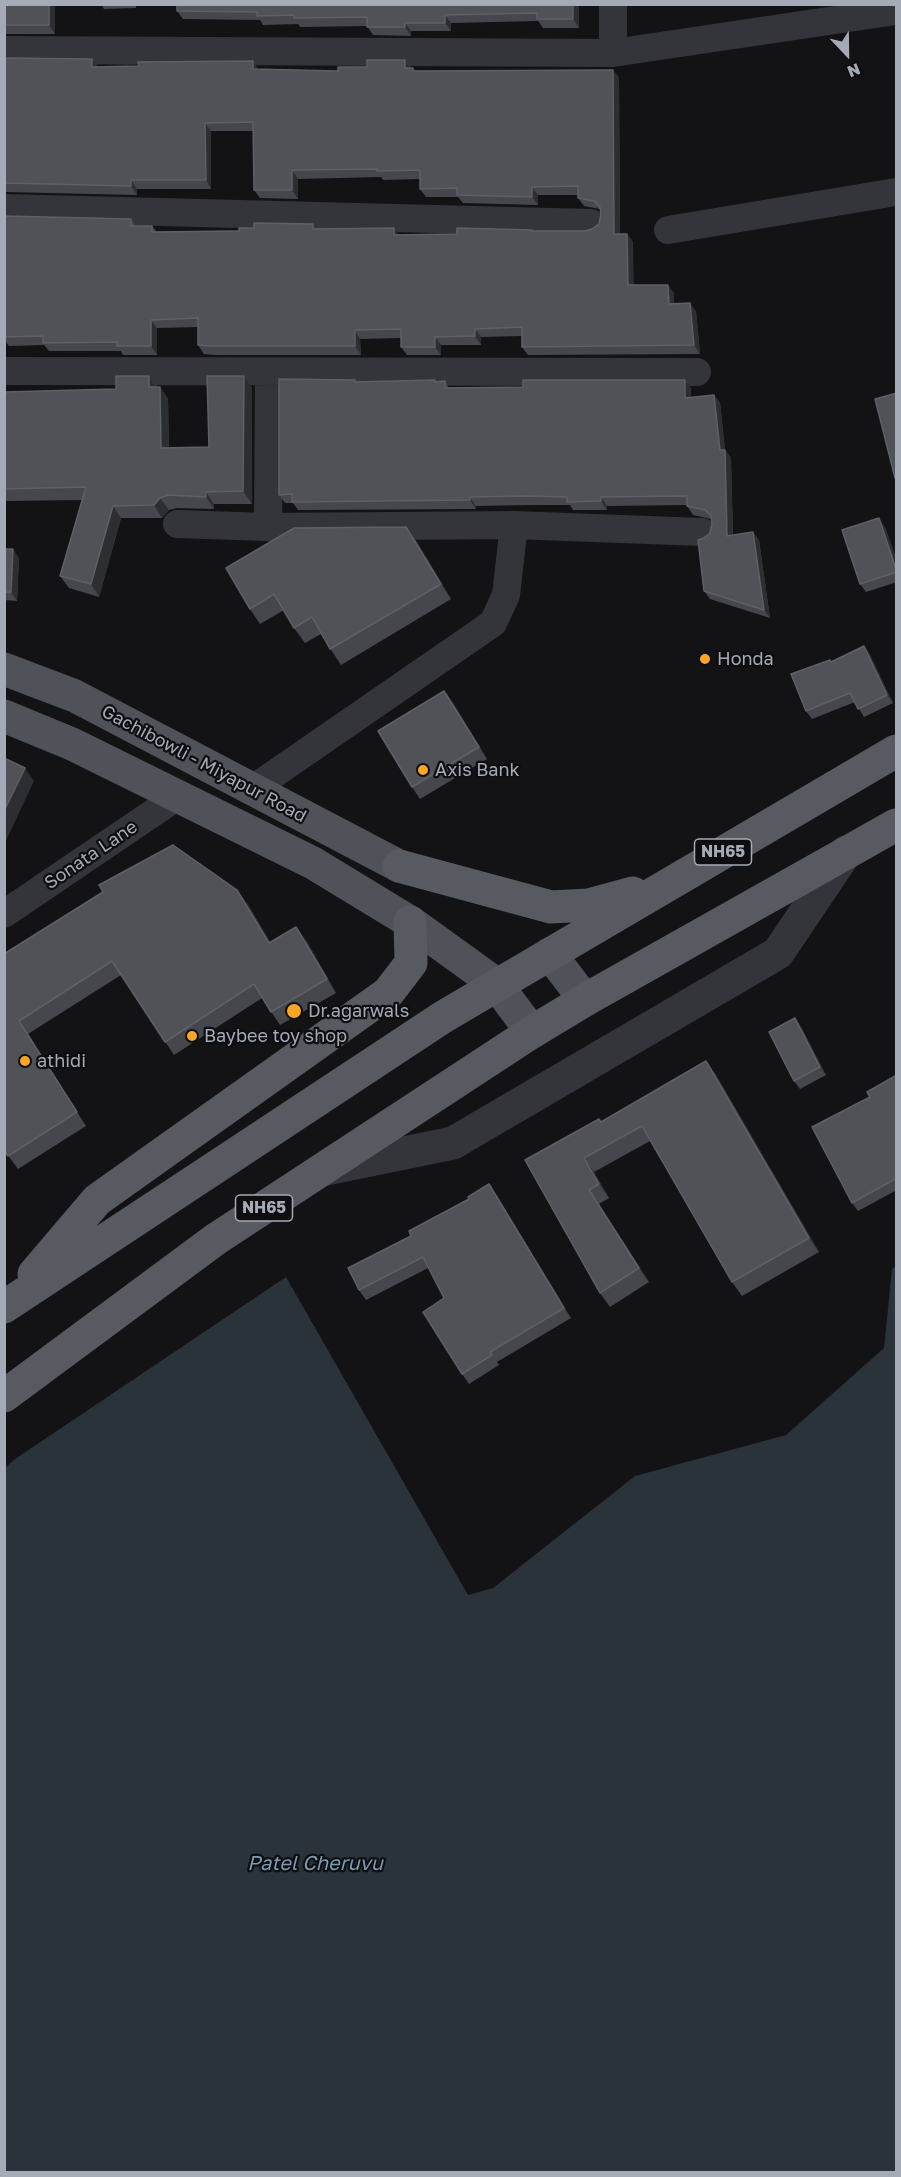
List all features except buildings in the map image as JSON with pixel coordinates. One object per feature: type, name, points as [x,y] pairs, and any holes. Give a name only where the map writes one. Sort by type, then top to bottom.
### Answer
[{"type":"highway","name":"NH65","points":[[7,1305],[373,1061],[496,984],[897,752]]},
{"type":"highway","name":"NH65","points":[[4,1396],[216,1239],[532,1032],[897,825]]},
{"type":"highway","points":[[399,866],[551,907],[590,904],[674,882]]},
{"type":"highway","points":[[7,1305],[97,1200],[388,993],[411,963],[410,922]]},
{"type":"main road","name":"Gachibowli - Miyapur Road","points":[[4,669],[75,696],[399,866]]},
{"type":"main road","points":[[4,716],[72,744],[313,863],[410,922],[496,984],[532,1032]]},
{"type":"main road","points":[[550,954],[585,1000]]},
{"type":"street","points":[[612,4],[613,53]]},
{"type":"street","points":[[4,50],[613,53],[815,14],[897,11]]},
{"type":"street","points":[[668,230],[897,192]]},
{"type":"street","points":[[4,208],[591,223]]},
{"type":"street","points":[[4,371],[697,372]]},
{"type":"street","points":[[268,527],[269,372]]},
{"type":"street","points":[[177,524],[268,527],[514,525],[702,532]]},
{"type":"street","points":[[251,790],[493,623],[506,595],[514,525]]},
{"type":"street","name":"Sonata Lane","points":[[4,914],[178,796]]},
{"type":"street","points":[[326,1169],[453,1143],[778,953],[846,852]]},
{"type":"water","name":"Patel Cheruvu","points":[[896,1266],[896,2172],[5,2172],[4,1469],[15,1459],[286,1277],[468,1595],[493,1588],[635,1476],[786,1435],[884,1348],[892,1269]]},
{"type":"place","name":"Honda","points":[[705,659]]},
{"type":"place","name":"Axis Bank","points":[[423,770]]},
{"type":"place","name":"Dr.agarwals","points":[[294,1011]]},
{"type":"place","name":"Baybee toy shop","points":[[192,1036]]},
{"type":"place","name":"athidi","points":[[25,1061]]}]
